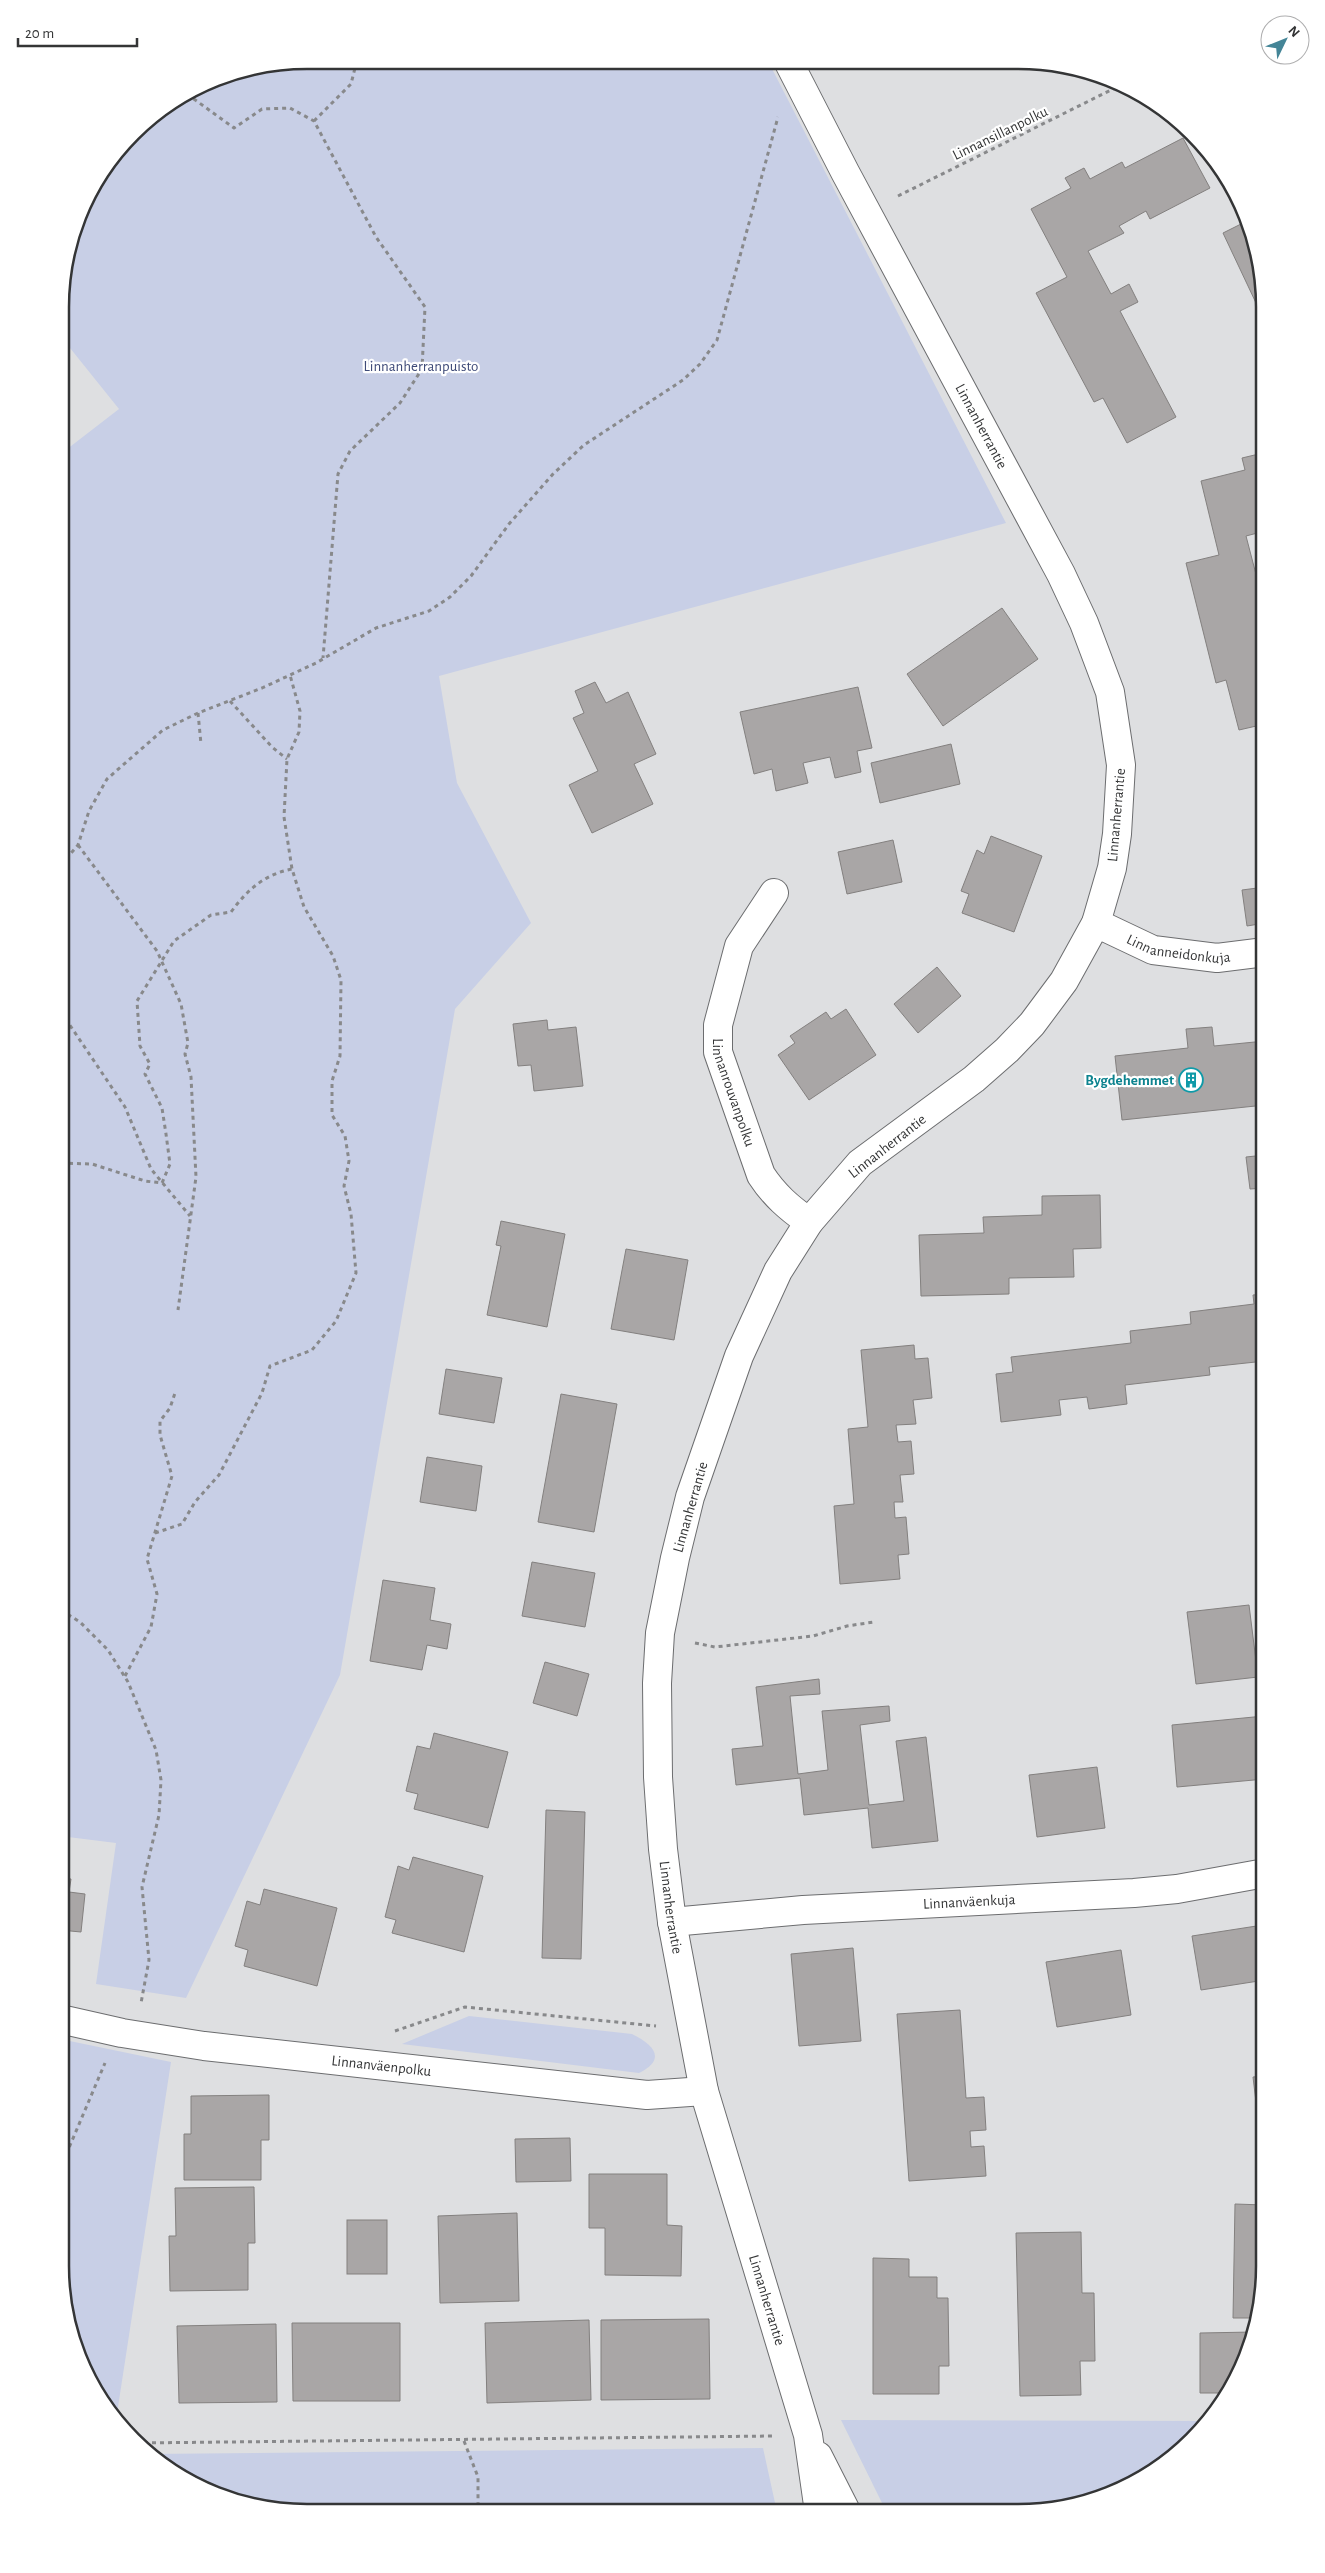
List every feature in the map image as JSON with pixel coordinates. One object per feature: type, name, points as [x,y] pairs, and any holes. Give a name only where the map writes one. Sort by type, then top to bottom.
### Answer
[{"type":"street","name":"Linnanherrantie","points":[[792,69],[845,172],[1061,574],[1101,663],[1110,692],[1121,765],[1117,834],[1112,868],[1096,923],[1064,981],[1032,1024],[1007,1050],[974,1079],[860,1163],[809,1222],[778,1271],[739,1356],[690,1497],[660,1633],[657,1683],[658,1777],[663,1849],[672,1922],[704,2091],[808,2435],[818,2504]]},
{"type":"street","name":"Linnanrouvanpolku","points":[[774,893],[739,946],[718,1025],[718,1052],[761,1175],[771,1190],[786,1206],[809,1222]]},
{"type":"street","name":"Linnanneidonkuja","points":[[1096,923],[1154,950],[1217,958],[1256,953]]},
{"type":"street","name":"Linnanväenkuja","points":[[672,1922],[803,1910],[1134,1893],[1177,1889],[1256,1875]]},
{"type":"street","name":"Linnanväenpolku","points":[[69,2021],[122,2033],[204,2046],[647,2095],[704,2091]]},
{"type":"street","name":"Linnanherrantie","points":[[808,2435],[843,2504]]},
{"type":"path","points":[[314,121],[351,84],[355,69]]},
{"type":"path","name":"Linnansillanpolku","points":[[894,198],[1114,89]]},
{"type":"path","points":[[192,98],[234,128],[262,109],[290,108],[314,121],[376,237],[426,307],[422,369],[400,403],[350,451],[338,474],[323,658]]},
{"type":"path","points":[[69,856],[78,845],[89,812],[107,779],[162,730],[290,675],[376,628],[429,611],[450,598],[471,576],[509,524],[553,474],[584,445],[683,380],[700,364],[717,340],[779,115]]},
{"type":"path","points":[[155,1533],[182,1524],[195,1502],[219,1475],[262,1393],[270,1366],[312,1350],[336,1321],[356,1273],[351,1214],[344,1186],[349,1161],[345,1136],[332,1115],[332,1082],[340,1056],[341,980],[333,956],[304,907],[292,869],[284,817],[287,759],[300,732],[300,712],[290,675]]},
{"type":"path","points":[[230,701],[272,746],[287,759]]},
{"type":"path","points":[[198,713],[201,744]]},
{"type":"path","points":[[78,845],[158,951],[181,1004],[188,1043],[184,1054],[191,1077],[196,1177],[178,1310]]},
{"type":"path","points":[[162,1183],[170,1164],[166,1134],[162,1108],[145,1074],[150,1064],[140,1046],[137,1001],[174,941],[211,915],[231,912],[243,896],[275,872],[292,869]]},
{"type":"path","points":[[69,1024],[125,1107],[151,1169],[190,1216]]},
{"type":"path","points":[[69,1163],[92,1164],[145,1181],[162,1183]]},
{"type":"path","points":[[125,1676],[151,1628],[157,1594],[147,1559],[172,1476],[160,1435],[160,1421],[170,1408],[174,1393]]},
{"type":"path","points":[[69,1616],[96,1637],[125,1676],[156,1750],[160,1780],[158,1815],[142,1887],[149,1960],[140,2006],[150,2007]]},
{"type":"path","points":[[689,1642],[715,1647],[813,1636],[847,1626],[874,1622]]},
{"type":"path","points":[[394,2031],[464,2007],[659,2026]]},
{"type":"path","points":[[69,2142],[108,2057]]},
{"type":"path","points":[[148,2443],[464,2441],[772,2436]]},
{"type":"path","points":[[464,2441],[478,2477],[478,2504]]},
{"type":"green space","name":"Linnanherranpuisto","points":[[291,69],[772,69],[1006,523],[439,676],[457,783],[531,923],[455,1009],[340,1675],[186,1998],[96,1984],[116,1843],[69,1837],[69,448],[119,409],[69,347],[69,291],[73,260],[81,230],[93,201],[118,162],[138,138],[162,118],[201,93],[230,81],[260,73]]},
{"type":"green space","points":[[469,2016],[632,2034],[651,2047],[655,2057],[653,2063],[648,2068],[639,2073],[402,2044]]},
{"type":"green space","points":[[69,2041],[171,2062],[117,2410],[101,2386],[87,2358],[73,2313],[71,2298],[69,2282]]},
{"type":"green space","points":[[841,2420],[1199,2421],[1187,2435],[1138,2472],[1095,2492],[1065,2500],[1034,2504],[883,2504]]},
{"type":"green space","points":[[763,2448],[775,2504],[291,2504],[260,2500],[230,2492],[201,2480],[161,2454]]},
{"type":"building","points":[[1183,138],[1210,188],[1150,219],[1146,211],[1119,226],[1124,233],[1088,251],[1111,294],[1129,284],[1138,302],[1120,311],[1176,417],[1127,443],[1103,398],[1094,402],[1036,293],[1067,277],[1031,209],[1071,188],[1065,178],[1084,168],[1090,179],[1122,162],[1125,168]]},
{"type":"building","points":[[1242,224],[1252,260],[1256,303],[1223,233]]},
{"type":"building","points":[[1256,455],[1256,533],[1246,536],[1256,574],[1256,726],[1239,730],[1226,680],[1216,683],[1186,563],[1219,555],[1201,481],[1245,470],[1242,458]]},
{"type":"building","points":[[1002,608],[1038,659],[943,726],[907,674]]},
{"type":"building","points":[[595,682],[606,703],[628,692],[656,754],[634,764],[653,804],[592,833],[569,785],[598,771],[573,718],[584,713],[575,691]]},
{"type":"building","points":[[858,687],[872,748],[857,751],[861,772],[835,778],[830,757],[803,763],[808,783],[776,791],[772,769],[754,774],[740,712]]},
{"type":"building","points":[[951,744],[960,784],[880,803],[871,763]]},
{"type":"building","points":[[991,836],[1042,856],[1014,932],[962,913],[969,894],[961,891],[977,850],[984,854]]},
{"type":"building","points":[[893,840],[902,882],[847,894],[838,852]]},
{"type":"building","points":[[1256,888],[1256,924],[1247,926],[1242,890]]},
{"type":"building","points":[[937,967],[961,996],[918,1033],[894,1004]]},
{"type":"building","points":[[846,1009],[876,1055],[809,1100],[778,1055],[795,1043],[790,1036],[826,1012],[831,1019]]},
{"type":"building","points":[[547,1020],[548,1030],[576,1027],[583,1086],[534,1091],[531,1065],[518,1066],[513,1024]]},
{"type":"building","name":"Bygdehemmet","points":[[1212,1027],[1214,1046],[1256,1042],[1256,1106],[1122,1120],[1115,1056],[1188,1048],[1186,1029]]},
{"type":"building","points":[[1256,1156],[1256,1189],[1250,1189],[1246,1157]]},
{"type":"building","points":[[1100,1195],[1101,1248],[1073,1249],[1074,1277],[1009,1278],[1009,1294],[921,1296],[919,1235],[984,1233],[983,1217],[1042,1215],[1042,1196]]},
{"type":"building","points":[[501,1221],[565,1234],[547,1327],[487,1315],[501,1246],[496,1245]]},
{"type":"building","points":[[626,1249],[688,1260],[674,1340],[611,1329]]},
{"type":"building","points":[[1253,1295],[1256,1295],[1256,1362],[1209,1367],[1210,1375],[1125,1385],[1127,1404],[1089,1409],[1087,1397],[1059,1400],[1061,1415],[1001,1422],[996,1374],[1013,1372],[1011,1357],[1131,1343],[1130,1331],[1191,1324],[1190,1312],[1254,1304]]},
{"type":"building","points":[[914,1345],[915,1359],[928,1358],[932,1398],[913,1400],[916,1424],[896,1425],[898,1442],[911,1441],[914,1474],[900,1475],[903,1502],[894,1502],[895,1518],[906,1517],[909,1554],[898,1555],[900,1579],[840,1584],[834,1506],[854,1504],[848,1429],[868,1427],[861,1350]]},
{"type":"building","points":[[446,1369],[502,1378],[494,1423],[439,1414]]},
{"type":"building","points":[[561,1394],[617,1404],[594,1532],[538,1522]]},
{"type":"building","points":[[427,1457],[482,1466],[476,1511],[420,1502]]},
{"type":"building","points":[[532,1562],[595,1573],[585,1627],[522,1616]]},
{"type":"building","points":[[383,1580],[435,1588],[430,1620],[451,1624],[447,1649],[427,1645],[422,1670],[370,1661]]},
{"type":"building","points":[[1249,1605],[1256,1661],[1256,1677],[1196,1684],[1187,1612]]},
{"type":"building","points":[[545,1662],[589,1674],[577,1716],[533,1703]]},
{"type":"building","points":[[819,1679],[820,1694],[790,1696],[798,1774],[828,1770],[822,1711],[889,1706],[890,1721],[860,1725],[869,1805],[904,1801],[896,1741],[926,1737],[938,1841],[872,1848],[868,1808],[804,1815],[800,1778],[736,1785],[732,1749],[763,1746],[756,1687]]},
{"type":"building","points":[[1256,1717],[1256,1780],[1177,1787],[1172,1725]]},
{"type":"building","points":[[434,1733],[508,1752],[488,1828],[414,1809],[418,1794],[406,1791],[417,1746],[430,1749]]},
{"type":"building","points":[[1097,1767],[1105,1828],[1037,1837],[1029,1775]]},
{"type":"building","points":[[546,1810],[585,1812],[581,1959],[542,1958]]},
{"type":"building","points":[[413,1857],[483,1876],[464,1952],[392,1933],[396,1920],[385,1917],[398,1866],[409,1870]]},
{"type":"building","points":[[264,1889],[337,1908],[317,1986],[244,1966],[248,1950],[235,1946],[247,1901],[260,1905]]},
{"type":"building","points":[[69,1892],[85,1894],[81,1932],[69,1931]]},
{"type":"building","points":[[1256,1926],[1256,1981],[1201,1990],[1192,1936]]},
{"type":"building","points":[[853,1948],[861,2041],[799,2046],[791,1954]]},
{"type":"building","points":[[1121,1950],[1131,2015],[1057,2027],[1046,1962]]},
{"type":"building","points":[[960,2010],[966,2098],[984,2097],[986,2130],[970,2131],[971,2147],[984,2146],[986,2176],[909,2181],[897,2014]]},
{"type":"building","points":[[1253,2077],[1256,2077],[1256,2102]]},
{"type":"building","points":[[269,2095],[269,2140],[261,2140],[261,2180],[184,2180],[184,2134],[191,2134],[191,2096]]},
{"type":"building","points":[[570,2138],[571,2181],[516,2182],[515,2139]]},
{"type":"building","points":[[589,2174],[667,2174],[667,2225],[682,2226],[681,2276],[605,2275],[605,2228],[589,2228]]},
{"type":"building","points":[[254,2187],[255,2243],[248,2243],[248,2290],[170,2291],[169,2236],[176,2236],[175,2188]]},
{"type":"building","points":[[1235,2204],[1256,2205],[1256,2282],[1252,2313],[1251,2318],[1233,2318]]},
{"type":"building","points":[[517,2213],[519,2301],[440,2303],[438,2216]]},
{"type":"building","points":[[347,2220],[387,2220],[387,2274],[347,2274]]},
{"type":"building","points":[[1081,2232],[1082,2293],[1094,2293],[1095,2361],[1080,2361],[1081,2395],[1020,2396],[1016,2233]]},
{"type":"building","points":[[873,2258],[909,2259],[909,2277],[937,2277],[937,2298],[948,2298],[949,2366],[939,2366],[939,2394],[873,2394]]},
{"type":"building","points":[[709,2319],[710,2399],[601,2400],[601,2320]]},
{"type":"building","points":[[589,2320],[591,2400],[487,2403],[485,2323]]},
{"type":"building","points":[[292,2323],[400,2323],[400,2401],[293,2401]]},
{"type":"building","points":[[276,2324],[277,2402],[179,2403],[177,2326]]},
{"type":"building","points":[[1247,2332],[1232,2372],[1220,2393],[1200,2393],[1200,2333]]},
{"type":"place","name":"Bygdehemmet","points":[[1191,1080]]}]
